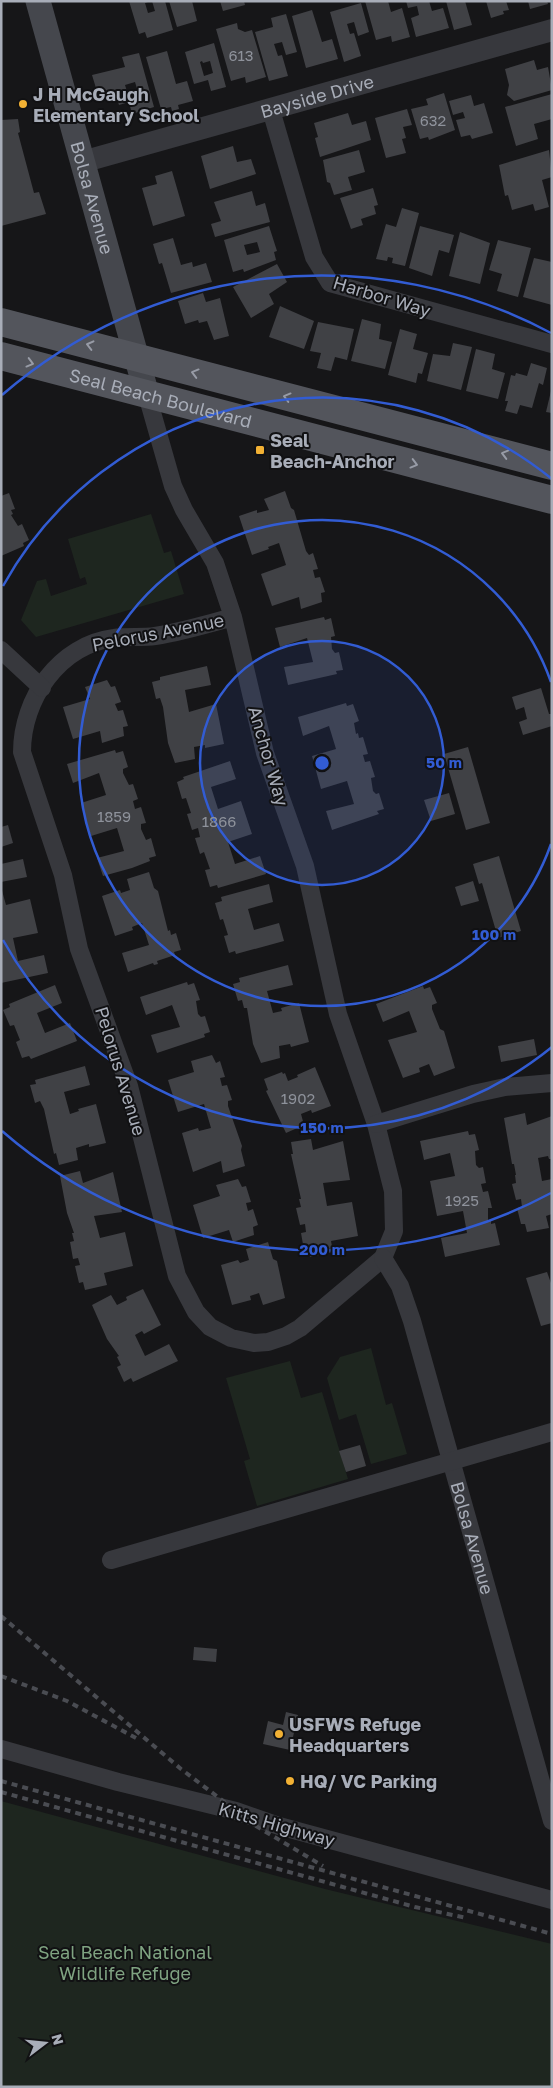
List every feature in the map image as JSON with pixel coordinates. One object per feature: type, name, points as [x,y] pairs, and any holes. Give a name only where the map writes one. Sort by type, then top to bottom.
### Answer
[{"type":"main road","name":"Bolsa Avenue","points":[[38,1],[147,395]]},
{"type":"main road","name":"Seal Beach Boulevard","points":[[1,322],[552,466]]},
{"type":"main road","name":"Seal Beach Boulevard","points":[[1,356],[552,500]]},
{"type":"street","name":"Bayside Drive","points":[[82,162],[552,30]]},
{"type":"street","name":"Harbor Way","points":[[271,110],[314,257],[330,283],[552,344]]},
{"type":"street","name":"Anchor Way","points":[[147,395],[173,486],[184,510],[215,563],[233,617],[265,752],[305,866],[338,1014],[376,1124]]},
{"type":"street","name":"Pelorus Avenue","points":[[233,617],[156,636],[113,638],[74,650],[59,662],[28,710],[22,732],[22,752],[63,875],[79,949],[129,1086],[171,1258],[196,1312],[210,1327],[231,1338],[254,1343],[268,1342],[300,1328],[383,1258],[394,1231],[393,1192],[376,1124]]},
{"type":"street","points":[[1,650],[42,688]]},
{"type":"street","points":[[376,1124],[473,1094],[505,1087],[552,1083]]},
{"type":"street","name":"Bolsa Avenue","points":[[383,1258],[400,1286],[452,1460],[552,1821]]},
{"type":"street","points":[[111,1560],[552,1432]]},
{"type":"street","name":"Kitts Highway","points":[[1,1749],[118,1782],[236,1811],[279,1826],[552,1900]]},
{"type":"green space","points":[[151,514],[164,553],[171,551],[184,594],[36,637],[21,620],[37,581],[46,579],[51,596],[87,584],[85,577],[80,579],[68,539]]},
{"type":"green space","points":[[371,1348],[386,1405],[392,1403],[407,1454],[371,1464],[356,1414],[339,1420],[327,1378],[340,1357]]},
{"type":"green space","points":[[290,1361],[301,1398],[322,1392],[348,1479],[257,1506],[244,1461],[250,1459],[226,1378]]},
{"type":"green space","name":"Seal Beach National Wildlife Refuge","points":[[1,1801],[325,1889],[552,1944],[552,2087],[1,2087]]},
{"type":"building","points":[[129,1],[151,1],[145,3],[148,13],[155,11],[152,1],[165,1],[173,30],[147,38],[145,32],[139,34]]},
{"type":"building","points":[[169,1],[192,1],[197,21],[177,27]]},
{"type":"building","points":[[220,1],[244,1],[245,5],[223,11]]},
{"type":"building","points":[[365,1],[388,1],[391,12],[402,8],[410,37],[392,42],[391,36],[376,40]]},
{"type":"building","points":[[406,1],[429,1],[432,11],[443,8],[449,28],[416,37],[411,18],[419,15],[417,6],[408,8]]},
{"type":"building","points":[[446,1],[465,1],[472,25],[454,30]]},
{"type":"building","points":[[486,1],[506,1],[509,10],[503,11],[504,14],[491,18]]},
{"type":"building","points":[[528,1],[547,1],[548,4],[530,9]]},
{"type":"building","points":[[361,3],[369,32],[358,36],[354,22],[347,24],[350,34],[354,33],[361,56],[344,62],[330,12]]},
{"type":"building","points":[[312,10],[322,42],[332,39],[338,59],[306,68],[292,16]]},
{"type":"building","points":[[286,14],[297,52],[286,55],[282,42],[274,44],[278,56],[282,55],[288,76],[269,81],[255,32],[273,27],[271,18]]},
{"type":"building","points":[[237,23],[238,29],[245,32],[252,30],[266,77],[246,83],[245,77],[231,81],[216,29]]},
{"type":"building","points":[[214,43],[226,87],[211,91],[208,80],[194,84],[185,52]],"holes":[[[202,61],[203,63],[210,61],[213,73],[204,76],[200,62]]]},
{"type":"building","points":[[167,51],[176,84],[187,81],[193,101],[178,105],[179,109],[172,111],[171,107],[161,109],[146,57]]},
{"type":"building","points":[[139,53],[154,107],[132,114],[129,102],[119,105],[115,93],[99,98],[92,75],[125,67],[122,57]],"holes":[[[135,82],[139,95],[129,98],[125,85]]]},
{"type":"building","points":[[534,60],[537,70],[548,67],[552,90],[514,101],[507,95],[509,85],[505,69]]},
{"type":"building","points":[[444,93],[455,130],[429,140],[428,137],[420,139],[411,109],[428,105],[426,99]]},
{"type":"building","points":[[552,94],[552,119],[534,124],[538,139],[516,146],[505,107]]},
{"type":"building","points":[[471,95],[474,106],[484,103],[493,133],[472,139],[470,135],[461,137],[456,120],[465,118],[463,112],[453,115],[449,101]]},
{"type":"building","points":[[407,109],[412,125],[403,127],[406,138],[402,139],[406,153],[386,158],[375,118]]},
{"type":"building","points":[[348,113],[352,125],[366,121],[371,140],[320,157],[315,138],[318,137],[314,123]]},
{"type":"building","points":[[18,119],[20,132],[18,133],[34,193],[39,192],[46,214],[1,226],[1,120]]},
{"type":"building","points":[[233,146],[237,162],[251,159],[256,174],[210,189],[201,156]]},
{"type":"building","points":[[359,150],[365,172],[348,177],[352,190],[334,195],[330,183],[327,182],[323,160]]},
{"type":"building","points":[[549,150],[552,177],[542,180],[549,207],[535,211],[533,204],[512,210],[508,195],[505,196],[499,165]]},
{"type":"building","points":[[172,171],[185,216],[153,226],[142,188],[157,184],[155,176]]},
{"type":"building","points":[[373,188],[378,205],[374,206],[376,214],[361,219],[363,225],[351,229],[340,198]]},
{"type":"building","points":[[252,191],[256,206],[265,203],[270,222],[215,237],[211,224],[221,221],[214,202]]},
{"type":"building","points":[[402,208],[419,213],[405,266],[392,263],[393,258],[388,257],[387,261],[376,259],[386,224],[396,227]]},
{"type":"building","points":[[269,226],[277,251],[274,252],[276,260],[244,272],[243,269],[233,272],[224,240]],"holes":[[[257,242],[260,252],[247,255],[244,245]]]},
{"type":"building","points":[[420,226],[454,235],[449,253],[439,250],[432,276],[409,268]]},
{"type":"building","points":[[460,232],[490,243],[480,284],[449,276]]},
{"type":"building","points":[[173,238],[181,265],[192,262],[193,267],[206,263],[212,282],[171,293],[162,263],[159,264],[153,244]]},
{"type":"building","points":[[498,240],[531,248],[518,297],[497,291],[502,274],[489,270]]},
{"type":"building","points":[[534,258],[552,262],[552,305],[523,297]]},
{"type":"building","points":[[277,264],[287,282],[269,294],[274,304],[251,318],[233,287]]},
{"type":"building","points":[[203,293],[206,302],[220,298],[229,336],[214,340],[207,321],[199,323],[198,320],[185,324],[178,301]]},
{"type":"building","points":[[280,306],[314,321],[304,349],[269,337]]},
{"type":"building","points":[[362,319],[381,324],[379,339],[392,342],[385,369],[351,361]]},
{"type":"building","points":[[318,322],[354,329],[347,360],[335,357],[331,371],[317,368],[321,353],[310,351]]},
{"type":"building","points":[[400,329],[417,334],[413,349],[428,353],[422,374],[418,373],[416,383],[388,375]]},
{"type":"building","points":[[453,343],[472,347],[461,390],[427,381],[433,354],[450,356]]},
{"type":"building","points":[[476,349],[495,354],[492,369],[505,373],[498,399],[466,391]]},
{"type":"building","points":[[531,363],[547,368],[543,385],[539,383],[532,408],[520,405],[517,414],[505,411],[508,401],[505,401],[511,375],[515,376],[516,373],[527,376]]},
{"type":"building","points":[[552,392],[552,413],[546,412]]},
{"type":"building","points":[[285,491],[291,508],[294,510],[306,551],[309,555],[313,553],[318,569],[313,570],[315,578],[320,577],[325,592],[321,593],[322,602],[301,609],[299,597],[272,606],[261,574],[286,565],[279,543],[252,555],[239,516],[257,510],[257,513],[269,510],[264,499]]},
{"type":"building","points":[[9,493],[15,509],[11,510],[13,514],[11,515],[18,526],[22,524],[29,540],[23,543],[24,546],[1,556],[1,496]]},
{"type":"building","points":[[324,617],[325,620],[331,618],[335,636],[331,637],[332,649],[335,653],[339,652],[343,670],[336,671],[337,674],[288,685],[284,667],[313,662],[307,638],[280,647],[275,628]]},
{"type":"building","points":[[207,666],[211,685],[185,690],[189,712],[216,704],[224,744],[205,748],[205,745],[194,747],[195,759],[175,763],[168,743],[163,707],[160,698],[156,699],[152,682],[160,680],[160,677]]},
{"type":"building","points":[[107,680],[111,687],[115,686],[121,702],[115,704],[118,711],[123,710],[128,726],[123,727],[124,736],[102,743],[100,731],[73,739],[63,707],[90,699],[85,687]]},
{"type":"building","points":[[541,688],[549,714],[552,714],[552,726],[523,735],[519,722],[527,719],[524,707],[516,710],[512,697]]},
{"type":"building","points":[[346,703],[347,706],[353,704],[359,721],[354,723],[356,734],[358,733],[359,738],[363,737],[368,754],[363,755],[365,762],[370,761],[375,777],[371,778],[373,791],[376,794],[379,793],[384,809],[377,811],[379,814],[332,830],[326,811],[354,804],[347,781],[321,789],[312,756],[336,749],[329,726],[303,736],[298,717]]},
{"type":"building","points":[[468,747],[490,823],[466,830],[444,754]]},
{"type":"building","points":[[115,750],[116,753],[123,751],[128,767],[123,769],[123,773],[129,785],[133,784],[138,799],[133,801],[135,809],[141,807],[146,823],[141,824],[141,829],[146,840],[151,838],[156,856],[149,858],[150,861],[132,868],[103,876],[97,858],[124,851],[117,828],[91,836],[81,803],[106,795],[99,773],[73,783],[67,764]]},
{"type":"building","points":[[230,761],[236,779],[211,787],[218,809],[241,801],[252,834],[228,842],[235,864],[260,856],[266,874],[218,888],[217,885],[210,887],[205,870],[210,869],[204,852],[200,854],[195,838],[200,837],[198,828],[192,830],[187,814],[191,813],[186,798],[182,799],[177,782],[184,779],[183,777]]},
{"type":"building","points":[[449,793],[455,814],[431,821],[424,800]]},
{"type":"building","points":[[8,825],[13,843],[1,847],[1,827]]},
{"type":"building","points":[[499,856],[521,931],[498,938],[482,883],[479,884],[473,864]]},
{"type":"building","points":[[23,859],[27,877],[1,882],[1,864]]},
{"type":"building","points":[[149,872],[154,888],[158,891],[168,931],[170,930],[171,935],[176,933],[181,950],[174,952],[175,955],[157,961],[158,964],[154,965],[153,963],[128,972],[122,953],[149,945],[142,923],[132,927],[133,930],[115,936],[102,896],[120,890],[121,893],[130,890],[127,879]]},
{"type":"building","points":[[473,881],[479,901],[461,906],[455,887]]},
{"type":"building","points":[[269,884],[273,902],[248,909],[254,930],[279,923],[284,941],[236,954],[235,951],[229,953],[224,936],[228,935],[223,919],[220,920],[215,903],[222,901],[221,897]]},
{"type":"building","points":[[1,887],[6,905],[30,899],[38,933],[13,938],[18,961],[44,955],[48,973],[1,983]]},
{"type":"building","points":[[288,965],[293,985],[267,991],[273,1013],[282,1011],[281,1008],[299,1003],[309,1042],[291,1047],[290,1044],[279,1046],[280,1058],[261,1063],[253,1044],[247,1008],[244,1008],[242,1000],[238,1001],[233,984],[240,982],[239,978]]},
{"type":"building","points":[[187,982],[188,985],[194,983],[200,1000],[196,1001],[198,1014],[201,1017],[205,1016],[210,1032],[204,1034],[205,1037],[157,1053],[151,1035],[180,1027],[172,1005],[146,1015],[140,997]]},
{"type":"building","points":[[55,985],[62,1003],[37,1013],[45,1033],[70,1023],[77,1041],[31,1059],[29,1056],[22,1058],[16,1042],[20,1040],[14,1025],[10,1026],[3,1010],[10,1007],[9,1004]]},
{"type":"building","points":[[423,986],[424,989],[430,987],[437,1003],[432,1005],[432,1009],[440,1029],[444,1031],[455,1068],[434,1076],[429,1064],[419,1068],[420,1072],[403,1078],[388,1040],[417,1032],[409,1011],[383,1022],[376,1004]]},
{"type":"building","points":[[534,1039],[537,1055],[501,1062],[498,1046]]},
{"type":"building","points":[[212,1055],[216,1063],[220,1061],[225,1077],[220,1078],[222,1086],[227,1085],[232,1100],[228,1101],[228,1106],[242,1146],[241,1150],[245,1166],[223,1173],[221,1161],[193,1172],[182,1133],[198,1128],[199,1131],[211,1128],[204,1104],[178,1112],[168,1080],[194,1072],[191,1061]]},
{"type":"building","points":[[85,1066],[90,1085],[64,1092],[70,1114],[79,1111],[78,1109],[96,1104],[106,1143],[89,1147],[89,1144],[76,1148],[78,1160],[59,1165],[56,1153],[54,1154],[44,1109],[40,1101],[35,1103],[30,1085],[36,1084],[35,1080]]},
{"type":"building","points":[[315,1067],[331,1106],[312,1113],[311,1110],[301,1114],[304,1125],[286,1133],[266,1091],[268,1090],[264,1079],[282,1072],[283,1074],[285,1073],[288,1081]]},
{"type":"building","points":[[525,1113],[527,1125],[552,1116],[552,1159],[549,1159],[548,1156],[538,1158],[542,1181],[552,1179],[552,1214],[546,1216],[549,1228],[527,1232],[525,1224],[521,1224],[517,1208],[522,1207],[521,1199],[516,1200],[512,1184],[516,1183],[516,1175],[514,1164],[512,1164],[504,1118]]},
{"type":"building","points":[[468,1131],[469,1135],[475,1134],[479,1150],[475,1151],[476,1165],[479,1168],[483,1167],[486,1183],[481,1184],[483,1192],[488,1191],[492,1208],[488,1208],[488,1221],[491,1220],[491,1224],[495,1223],[500,1245],[445,1257],[441,1238],[467,1233],[463,1211],[437,1216],[430,1181],[455,1176],[450,1153],[424,1160],[420,1141]]},
{"type":"building","points":[[311,1139],[313,1150],[343,1141],[350,1180],[323,1183],[327,1206],[352,1202],[358,1236],[331,1241],[333,1252],[310,1257],[309,1249],[304,1250],[301,1233],[306,1232],[305,1224],[300,1225],[296,1208],[301,1207],[299,1199],[301,1199],[291,1154],[293,1154],[291,1142]]},
{"type":"building","points":[[80,1171],[83,1183],[113,1172],[122,1212],[94,1216],[100,1238],[125,1232],[133,1266],[104,1273],[107,1285],[85,1290],[83,1282],[79,1283],[75,1266],[80,1265],[78,1258],[73,1259],[70,1242],[74,1241],[72,1233],[74,1233],[67,1213],[60,1176]]},
{"type":"building","points":[[238,1179],[242,1187],[246,1186],[251,1202],[246,1203],[248,1211],[253,1209],[258,1225],[253,1227],[254,1235],[233,1242],[229,1230],[203,1238],[193,1205],[220,1196],[216,1185]]},
{"type":"building","points":[[268,1242],[273,1259],[277,1261],[285,1298],[263,1305],[259,1293],[250,1296],[251,1300],[232,1305],[221,1265],[238,1260],[240,1263],[249,1260],[246,1249]]},
{"type":"building","points":[[547,1272],[552,1286],[552,1323],[541,1326],[526,1278]]},
{"type":"building","points":[[143,1289],[161,1325],[144,1334],[142,1331],[135,1335],[145,1356],[169,1344],[178,1361],[133,1382],[131,1378],[124,1382],[117,1367],[121,1365],[117,1357],[119,1356],[107,1339],[92,1305],[111,1295],[117,1305],[127,1300],[126,1297]]},
{"type":"building","points":[[360,1445],[366,1466],[346,1472],[339,1451]]},
{"type":"building","points":[[194,1647],[217,1649],[216,1662],[193,1660]]},
{"type":"building","name":"USFWS Refuge Headquarters","points":[[286,1712],[298,1715],[290,1750],[263,1744],[268,1721],[283,1725]]},
{"type":"railway","points":[[1,1616],[181,1769],[256,1826],[323,1866]]},
{"type":"railway","points":[[1,1676],[67,1701],[136,1738]]},
{"type":"railway","points":[[1,1781],[552,1934]]},
{"type":"railway","points":[[1,1792],[415,1907],[467,1918]]},
{"type":"place","name":"J H McGaugh Elementary School","points":[[23,104]]},
{"type":"place","name":"Seal Beach-Anchor","points":[[260,450]]},
{"type":"place","name":"USFWS Refuge Headquarters","points":[[279,1734]]},
{"type":"place","name":"HQ/ VC Parking","points":[[290,1781]]}]
